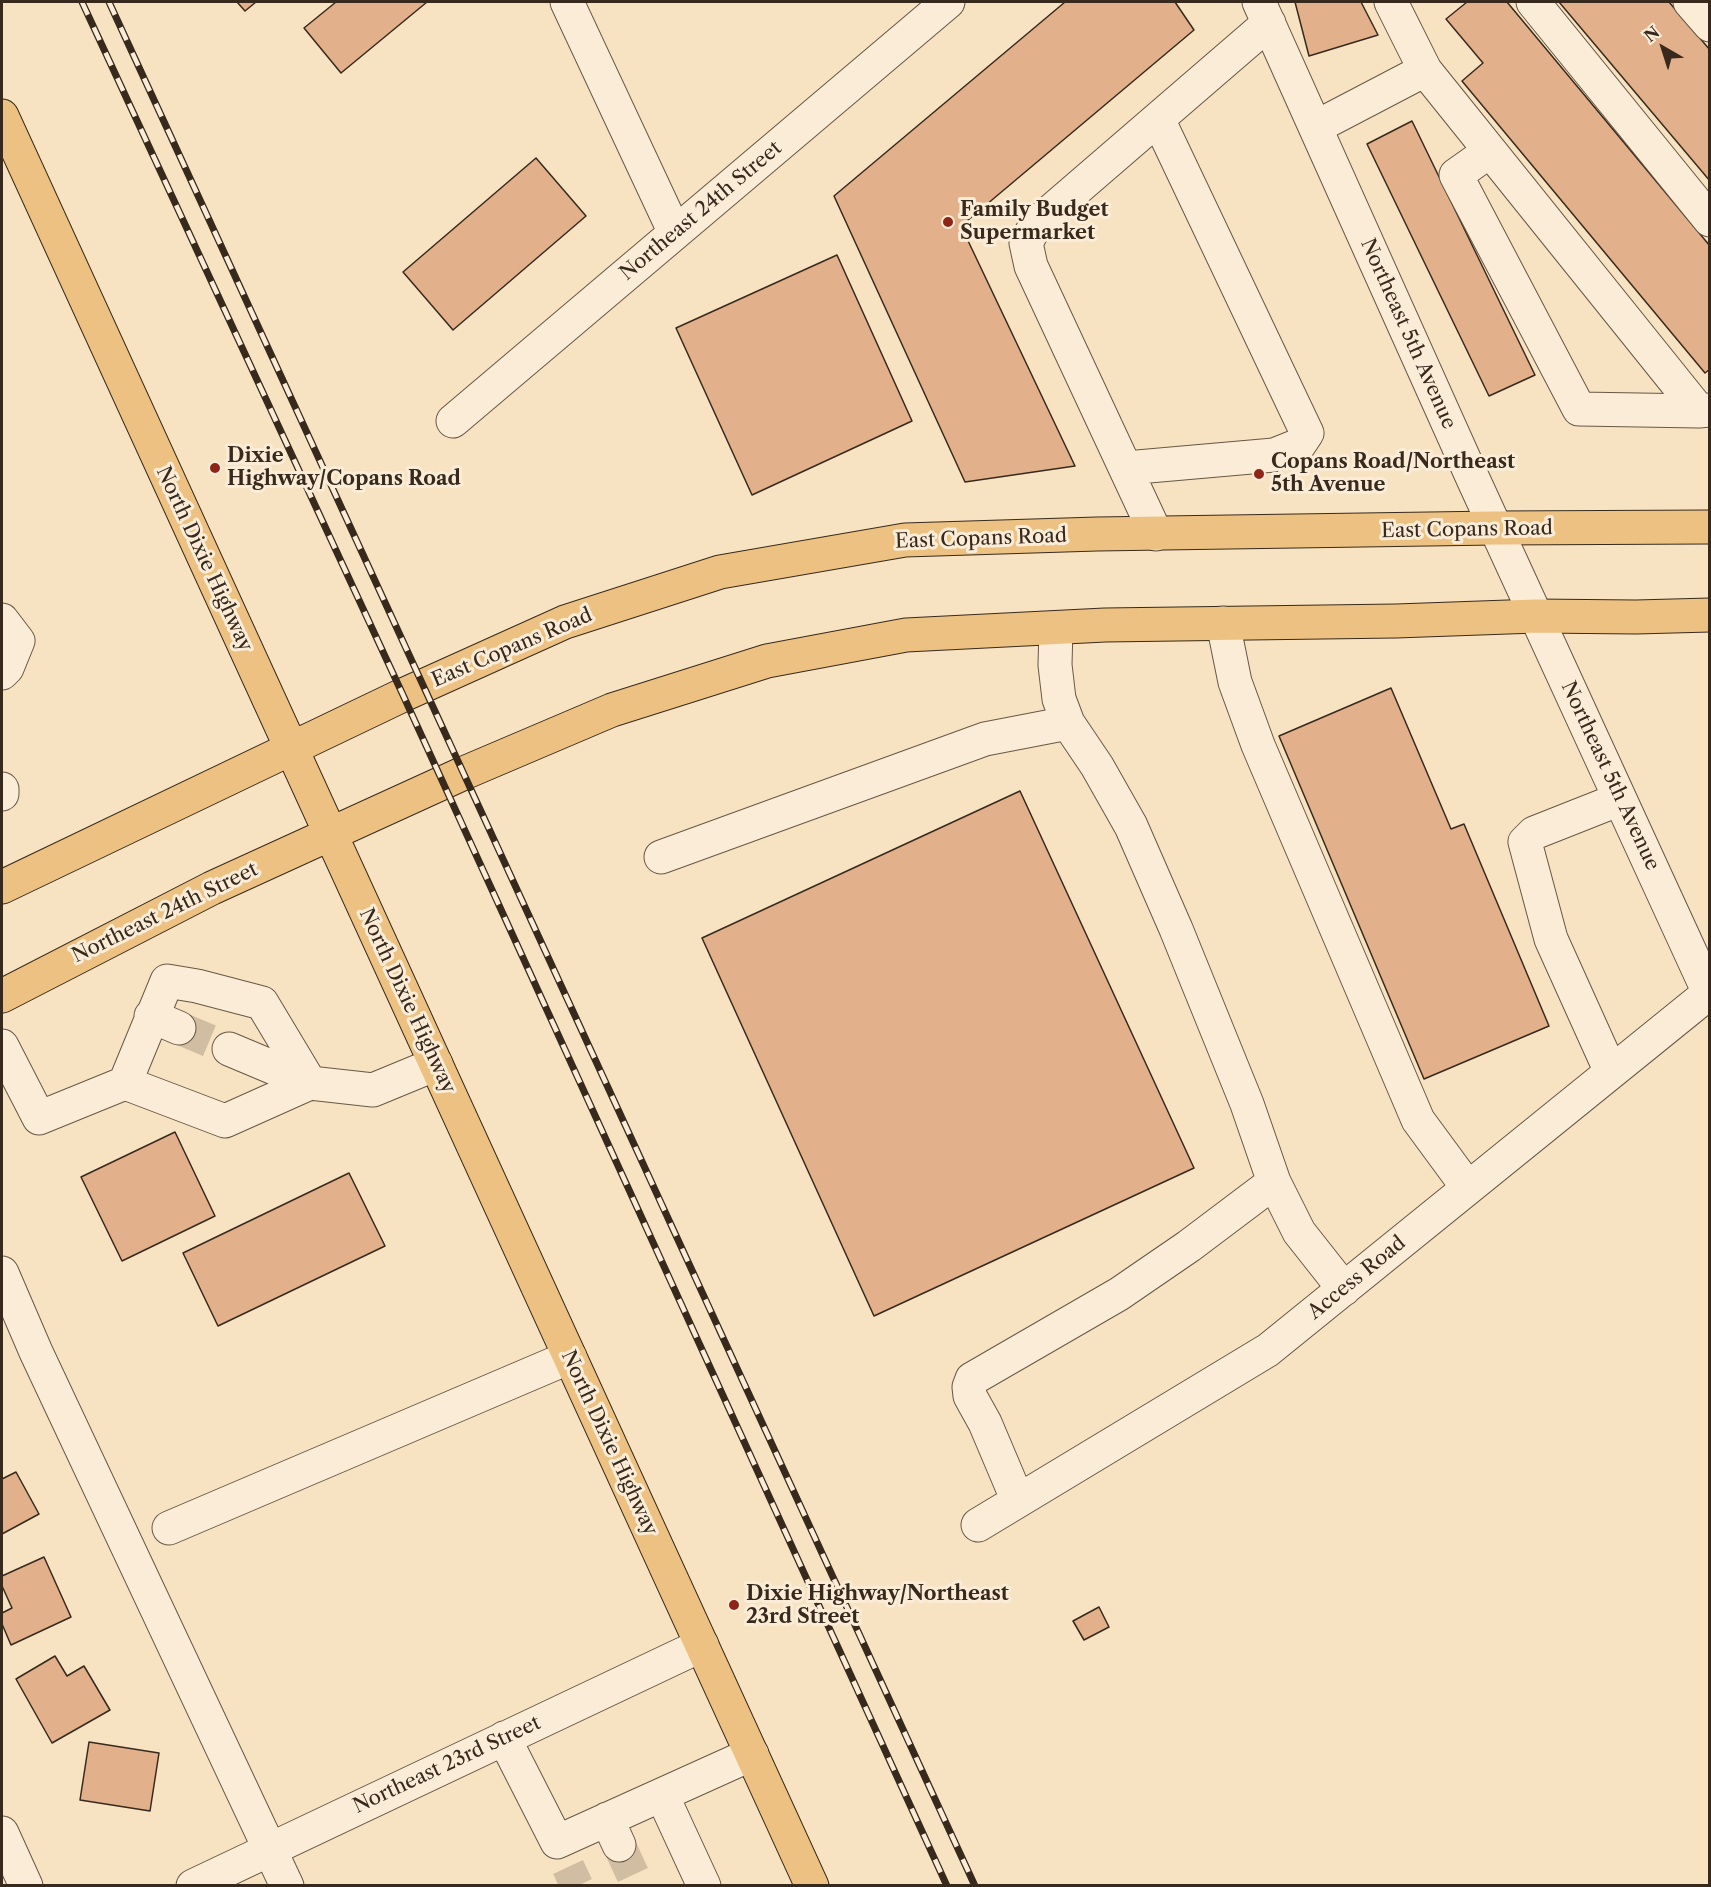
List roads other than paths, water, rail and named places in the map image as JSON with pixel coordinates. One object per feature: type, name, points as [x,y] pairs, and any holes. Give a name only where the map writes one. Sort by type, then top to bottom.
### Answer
[{"type":"main road","name":"North Dixie Highway","points":[[2,116],[812,1886]]},
{"type":"main road","name":"East Copans Road","points":[[291,748],[424,685],[566,622],[720,572],[905,540],[1496,528],[1710,527]]},
{"type":"main road","points":[[330,833],[612,710],[767,662],[906,635],[1105,625],[1396,621],[1536,616],[1710,615]]},
{"type":"main road","points":[[2,885],[291,748]]},
{"type":"main road","name":"Northeast 24th Street","points":[[2,996],[212,888],[330,833]]},
{"type":"street","points":[[567,2],[675,233]]},
{"type":"street","name":"Northeast 24th Street","points":[[453,421],[675,233],[914,14],[948,2]]},
{"type":"street","points":[[1391,2],[1425,70],[1704,411]]},
{"type":"street","points":[[1533,2],[1710,220]]},
{"type":"street","points":[[1690,2],[1710,25]]},
{"type":"street","points":[[1156,534],[1031,266],[1026,243],[1036,224],[1158,119],[1264,12]]},
{"type":"street","name":"Northeast 5th Avenue","points":[[1264,12],[1709,994]]},
{"type":"street","points":[[1316,127],[1425,70]]},
{"type":"street","points":[[1126,468],[1274,455],[1299,445],[1307,433],[1158,119]]},
{"type":"street","points":[[1490,151],[1456,175],[1579,409],[1704,411]]},
{"type":"street","points":[[2,620],[18,641],[7,668],[2,673]]},
{"type":"street","points":[[1223,623],[1235,682],[1258,745],[1418,1120],[1468,1188]]},
{"type":"street","points":[[1056,628],[1055,665],[1059,699],[1068,723],[1097,766],[1131,826],[1176,929],[1247,1104],[1274,1182],[1299,1232],[1344,1289]]},
{"type":"street","points":[[661,857],[985,739],[1068,723]]},
{"type":"street","points":[[2,789],[2,794]]},
{"type":"street","points":[[1611,1072],[1551,939],[1525,842],[1534,833],[1620,799]]},
{"type":"street","points":[[2,1046],[39,1118],[125,1083],[165,1022],[167,981],[197,986],[262,1003],[310,1083]]},
{"type":"street","name":"Access Road","points":[[978,1525],[1268,1350],[1709,994]]},
{"type":"street","points":[[229,1049],[310,1083],[373,1090],[436,1064]]},
{"type":"street","points":[[125,1083],[225,1121],[310,1083]]},
{"type":"street","points":[[1018,1501],[985,1423],[970,1396],[969,1387],[972,1379],[1119,1294],[1189,1246],[1274,1182]]},
{"type":"street","points":[[2,1273],[36,1352],[287,1886]]},
{"type":"street","points":[[169,1528],[570,1357]]},
{"type":"street","name":"Northeast 23rd Street","points":[[193,1886],[702,1644]]},
{"type":"street","points":[[504,1738],[562,1854],[613,1832],[662,1795],[752,1754]]},
{"type":"street","points":[[662,1795],[704,1886]]},
{"type":"street","points":[[2,1833],[26,1886]]},
{"type":"tunnel","points":[[179,1028],[229,1049]]},
{"type":"tunnel","points":[[619,1845],[638,1886]]},
{"type":"tunnel","points":[[568,1867],[577,1886]]},
{"type":"railway","points":[[82,2],[403,695],[947,1886]]},
{"type":"railway","points":[[109,2],[975,1886]]},
{"type":"place","name":"Family Budget Supermarket","points":[[948,222]]},
{"type":"place","name":"Dixie Highway/Copans Road","points":[[215,468]]},
{"type":"place","name":"Copans Road/Northeast 5th Avenue","points":[[1259,474]]},
{"type":"place","name":"Dixie Highway/Northeast 23rd Street","points":[[734,1605]]}]
